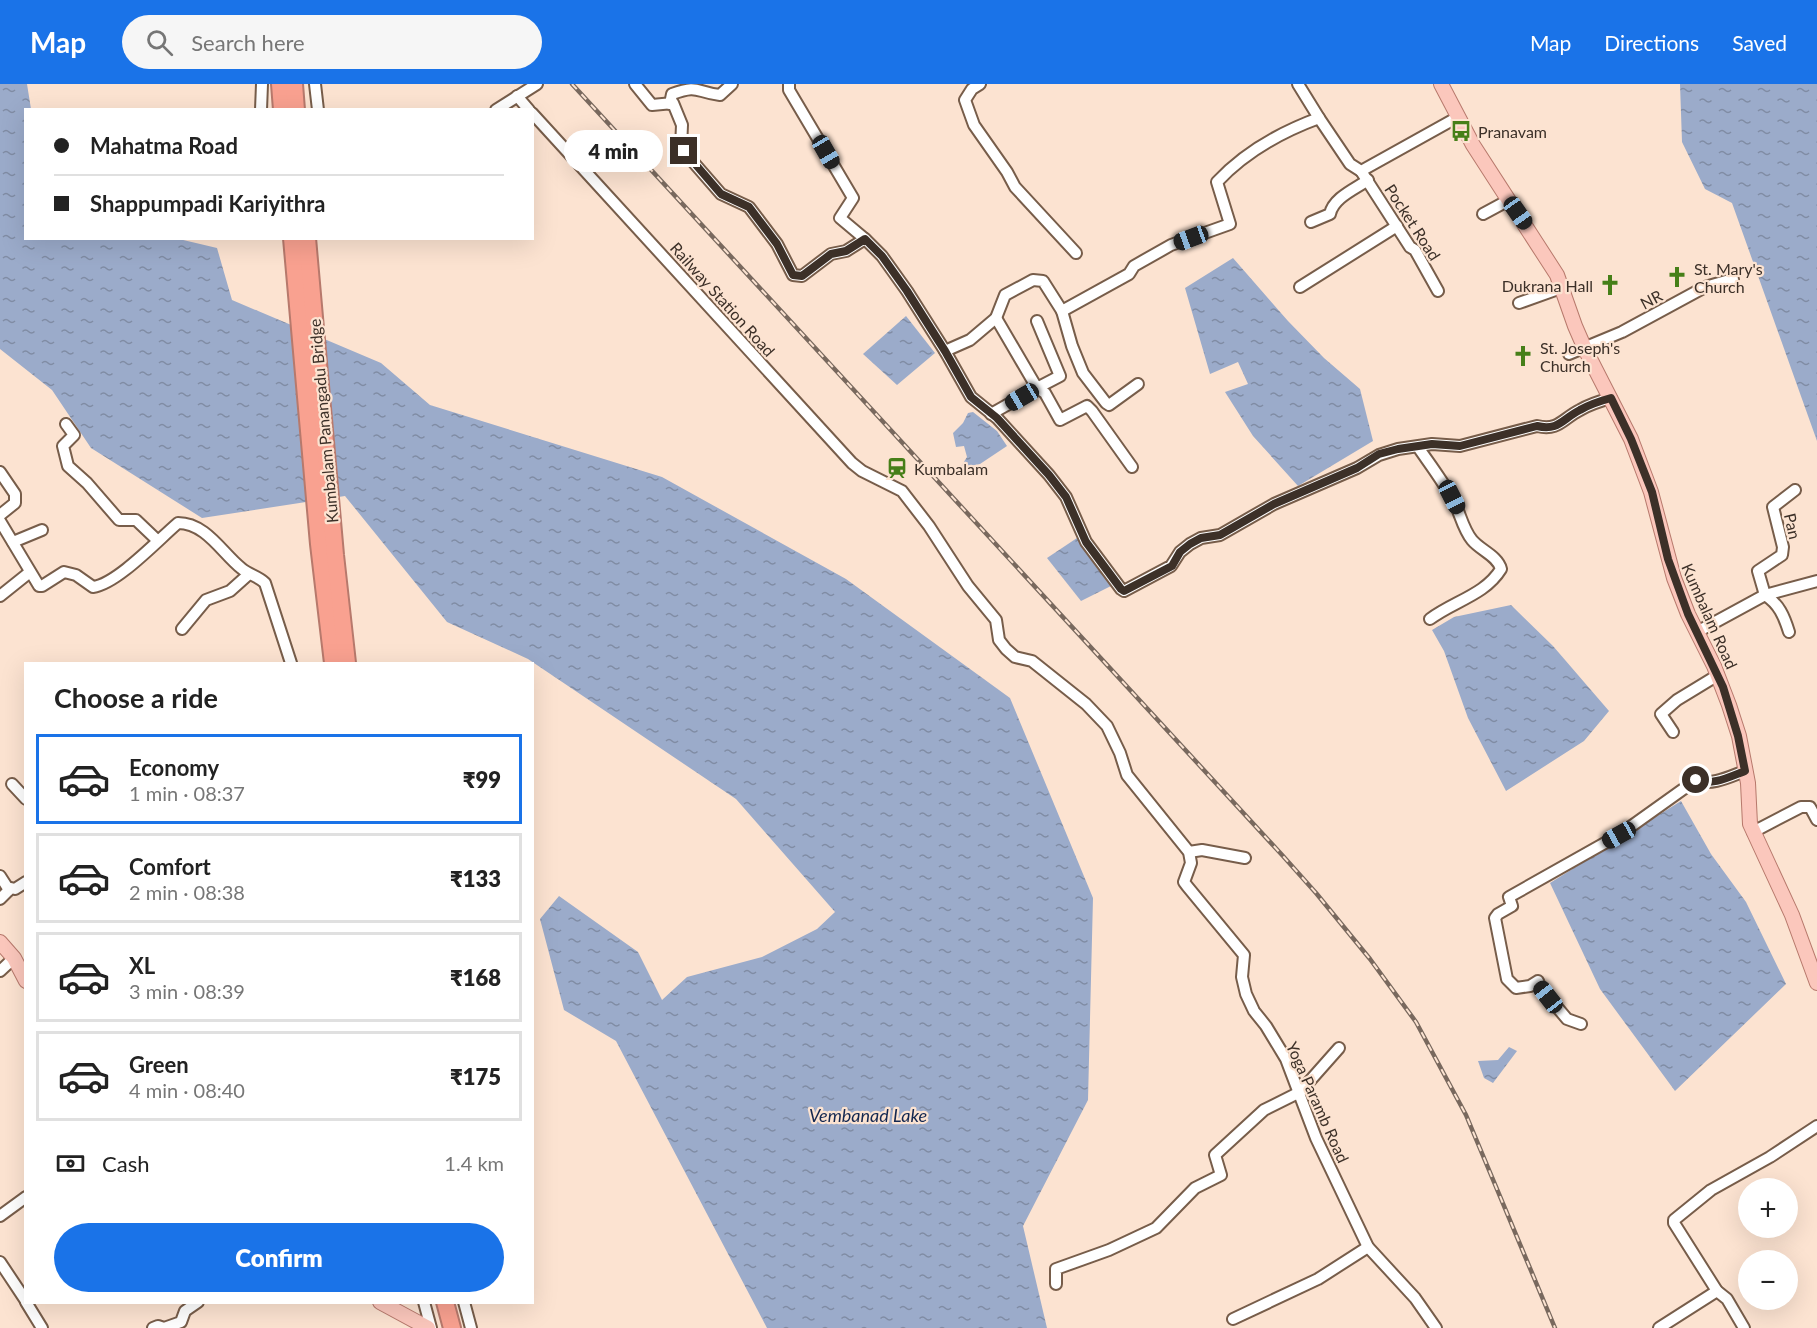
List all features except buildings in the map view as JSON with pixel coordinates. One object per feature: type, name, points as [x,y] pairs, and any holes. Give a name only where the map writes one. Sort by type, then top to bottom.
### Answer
[{"type":"highway","points":[[280,84],[282,108]]},
{"type":"highway","points":[[294,84],[296,108]]},
{"type":"highway","points":[[300,242],[303,289]]},
{"type":"highway","name":"Kumbalam Panangadu Bridge","points":[[303,289],[319,544],[333,662]]},
{"type":"highway","name":"Kumbalam Panangadu Bridge","points":[[303,289],[347,662]]},
{"type":"highway","points":[[435,1304],[441,1328]]},
{"type":"highway","points":[[446,1304],[452,1328]]},
{"type":"main road","name":"Kumbalam Road","points":[[1445,85],[1458,117],[1557,275],[1585,349],[1631,439],[1652,492],[1674,578],[1718,675],[1738,736],[1745,771],[1750,824],[1812,955],[1817,983]]},
{"type":"main road","points":[[0,942],[14,958],[24,977]]},
{"type":"main road","points":[[384,1304],[430,1328]]},
{"type":"street","points":[[261,108],[262,84]]},
{"type":"street","points":[[315,84],[318,108]]},
{"type":"street","points":[[499,108],[537,84]]},
{"type":"street","points":[[635,84],[652,105],[673,103],[682,125],[681,147],[721,194],[749,207],[777,244],[793,275],[802,276],[831,254],[846,251],[865,239]]},
{"type":"street","points":[[670,104],[672,94],[688,87],[699,88],[708,94],[720,95],[732,84]]},
{"type":"street","points":[[789,84],[789,90],[853,198],[840,218],[882,256],[945,351],[971,397],[992,414],[1049,475],[1066,497],[1086,542],[1124,591],[1172,566],[1180,552],[1201,538],[1220,535],[1274,504],[1357,468],[1379,454],[1432,444],[1460,446],[1537,426],[1549,428],[1557,426],[1577,411],[1611,398]]},
{"type":"street","points":[[980,84],[972,88],[964,100],[975,125],[1008,172],[1015,188],[1076,253]]},
{"type":"street","name":"Pocket Road","points":[[1298,84],[1350,164],[1361,171],[1368,180],[1410,247],[1415,250],[1438,291]]},
{"type":"street","points":[[517,96],[527,108]]},
{"type":"street","name":"Railway Station Road","points":[[534,115],[852,463],[862,471],[902,491],[929,526],[968,586],[996,620],[999,640],[1015,657],[1032,661],[1086,704],[1107,726],[1120,753],[1127,776],[1189,852]]},
{"type":"street","points":[[1361,171],[1458,117]]},
{"type":"street","points":[[1062,311],[1129,274],[1134,266],[1172,245],[1230,224],[1217,182],[1259,146],[1288,130],[1319,118]]},
{"type":"street","name":"Pocket Road","points":[[1311,222],[1330,214],[1337,201],[1368,180]]},
{"type":"street","points":[[1483,214],[1509,200]]},
{"type":"street","points":[[1300,287],[1397,226]]},
{"type":"street","name":"NR","points":[[1569,354],[1622,332],[1705,287],[1733,279]]},
{"type":"street","points":[[945,351],[970,340],[996,318],[1005,295],[1033,280],[1043,281],[1062,311],[1083,373],[1106,403],[1109,405],[1138,384]]},
{"type":"street","points":[[1519,303],[1561,288]]},
{"type":"street","points":[[996,318],[1037,388],[1045,393],[1060,420],[1087,406],[1132,467]]},
{"type":"street","points":[[992,414],[1060,376],[1037,321]]},
{"type":"street","points":[[66,424],[74,435],[63,446],[68,466],[87,483],[119,520],[136,520],[158,540]]},
{"type":"street","points":[[1418,447],[1452,497],[1472,540],[1496,560],[1501,569],[1495,579],[1481,591],[1430,619]]},
{"type":"street","points":[[0,472],[15,494],[15,503],[0,515]]},
{"type":"street","name":"Pan","points":[[1765,595],[1758,571],[1782,555],[1784,547],[1773,507],[1795,490]]},
{"type":"street","points":[[0,520],[39,586],[64,572],[76,575],[93,586],[103,585],[178,523],[189,523],[204,533],[249,574],[260,578],[265,583],[291,662]]},
{"type":"street","points":[[13,542],[42,530]]},
{"type":"street","points":[[0,596],[30,572]]},
{"type":"street","points":[[182,629],[206,600],[230,591],[249,574]]},
{"type":"street","points":[[1697,632],[1765,595],[1817,581]]},
{"type":"street","points":[[1765,595],[1779,608],[1789,632]]},
{"type":"street","points":[[1673,732],[1661,714],[1677,700],[1718,675]]},
{"type":"street","points":[[1581,1024],[1567,1019],[1540,987],[1538,981],[1530,986],[1516,988],[1507,979],[1496,918],[1498,914],[1512,906],[1509,897],[1619,835],[1696,780],[1704,783],[1713,782],[1745,771]]},
{"type":"street","points":[[12,784],[24,797]]},
{"type":"street","points":[[1753,832],[1801,807],[1810,807],[1815,813]]},
{"type":"street","points":[[1189,852],[1203,850],[1245,858]]},
{"type":"street","name":"Yoga Paramb Road","points":[[1189,852],[1191,863],[1184,882],[1244,955],[1242,977],[1246,994],[1254,1011],[1286,1059],[1316,1138],[1368,1247],[1415,1298],[1436,1328]]},
{"type":"street","points":[[0,876],[9,890]]},
{"type":"street","points":[[0,899],[9,890],[24,883]]},
{"type":"street","points":[[0,971],[14,958]]},
{"type":"street","points":[[1056,1284],[1056,1269],[1109,1250],[1156,1228],[1195,1188],[1221,1175],[1215,1155],[1264,1110],[1299,1092],[1339,1048]]},
{"type":"street","points":[[1744,1328],[1727,1299],[1717,1291],[1674,1220],[1711,1190],[1770,1157],[1817,1126]]},
{"type":"street","points":[[0,1216],[24,1198]]},
{"type":"street","points":[[1233,1319],[1318,1279],[1368,1247]]},
{"type":"street","points":[[0,1262],[24,1299]]},
{"type":"street","points":[[1659,1328],[1717,1291]]},
{"type":"street","points":[[27,1304],[42,1328]]},
{"type":"street","points":[[153,1328],[158,1326],[164,1328],[181,1322],[185,1311],[195,1304]]},
{"type":"street","points":[[424,1304],[430,1328]]},
{"type":"street","points":[[465,1304],[471,1328]]},
{"type":"water","name":"Vembanad Lake","points":[[0,84],[27,84],[31,108],[24,108],[24,240],[183,240],[217,248],[232,300],[381,363],[430,405],[662,477],[846,579],[1010,698],[1093,898],[1088,1100],[1023,1226],[1047,1328],[767,1328],[616,1041],[564,1010],[540,919],[559,896],[638,952],[662,1000],[687,977],[762,957],[817,929],[835,912],[736,799],[534,662],[447,622],[345,496],[202,518],[91,448],[52,390],[0,349]]},
{"type":"water","points":[[1680,84],[1817,84],[1817,441],[1732,203],[1705,189],[1682,142]]},
{"type":"water","points":[[1233,258],[1288,321],[1324,358],[1360,389],[1373,441],[1298,486],[1253,436],[1225,392],[1248,384],[1238,362],[1210,374],[1185,288]]},
{"type":"water","points":[[906,316],[935,353],[897,385],[863,354]]},
{"type":"water","points":[[973,412],[997,431],[1007,446],[980,464],[960,468],[967,457],[964,446],[956,447],[953,433],[963,423],[968,413]]},
{"type":"water","points":[[1077,538],[1111,586],[1081,601],[1047,558]]},
{"type":"water","points":[[1511,605],[1553,646],[1609,711],[1584,741],[1506,791],[1468,718],[1444,651],[1432,630],[1454,617]]},
{"type":"water","points":[[1681,801],[1711,854],[1746,902],[1786,984],[1675,1091],[1600,989],[1550,883]]},
{"type":"water","points":[[1509,1047],[1517,1051],[1493,1083],[1484,1078],[1478,1061],[1498,1060]]},
{"type":"railway","points":[[572,84],[1283,856],[1370,959],[1416,1022],[1466,1115],[1555,1328]]},
{"type":"place","name":"Pranavam","points":[[1461,131]]},
{"type":"place","name":"St. Mary's Church","points":[[1677,277]]},
{"type":"place","name":"Dukrana Hall","points":[[1610,285]]},
{"type":"place","name":"St. Joseph's Church","points":[[1523,356]]},
{"type":"place","name":"Kumbalam","points":[[897,468]]},
{"type":"route","points":[[684,151],[721,194],[749,207],[772,236],[793,275],[802,276],[831,254],[846,251],[865,239],[882,256],[945,351],[971,397],[997,418],[1049,475],[1066,497],[1086,542],[1124,591],[1172,566],[1180,552],[1201,538],[1220,535],[1274,504],[1357,468],[1379,454],[1432,444],[1460,446],[1537,426],[1549,428],[1557,426],[1577,411],[1611,398],[1631,439],[1652,492],[1674,578],[1688,614],[1723,687],[1738,736],[1745,771],[1713,782],[1704,783],[1696,780]]}]
